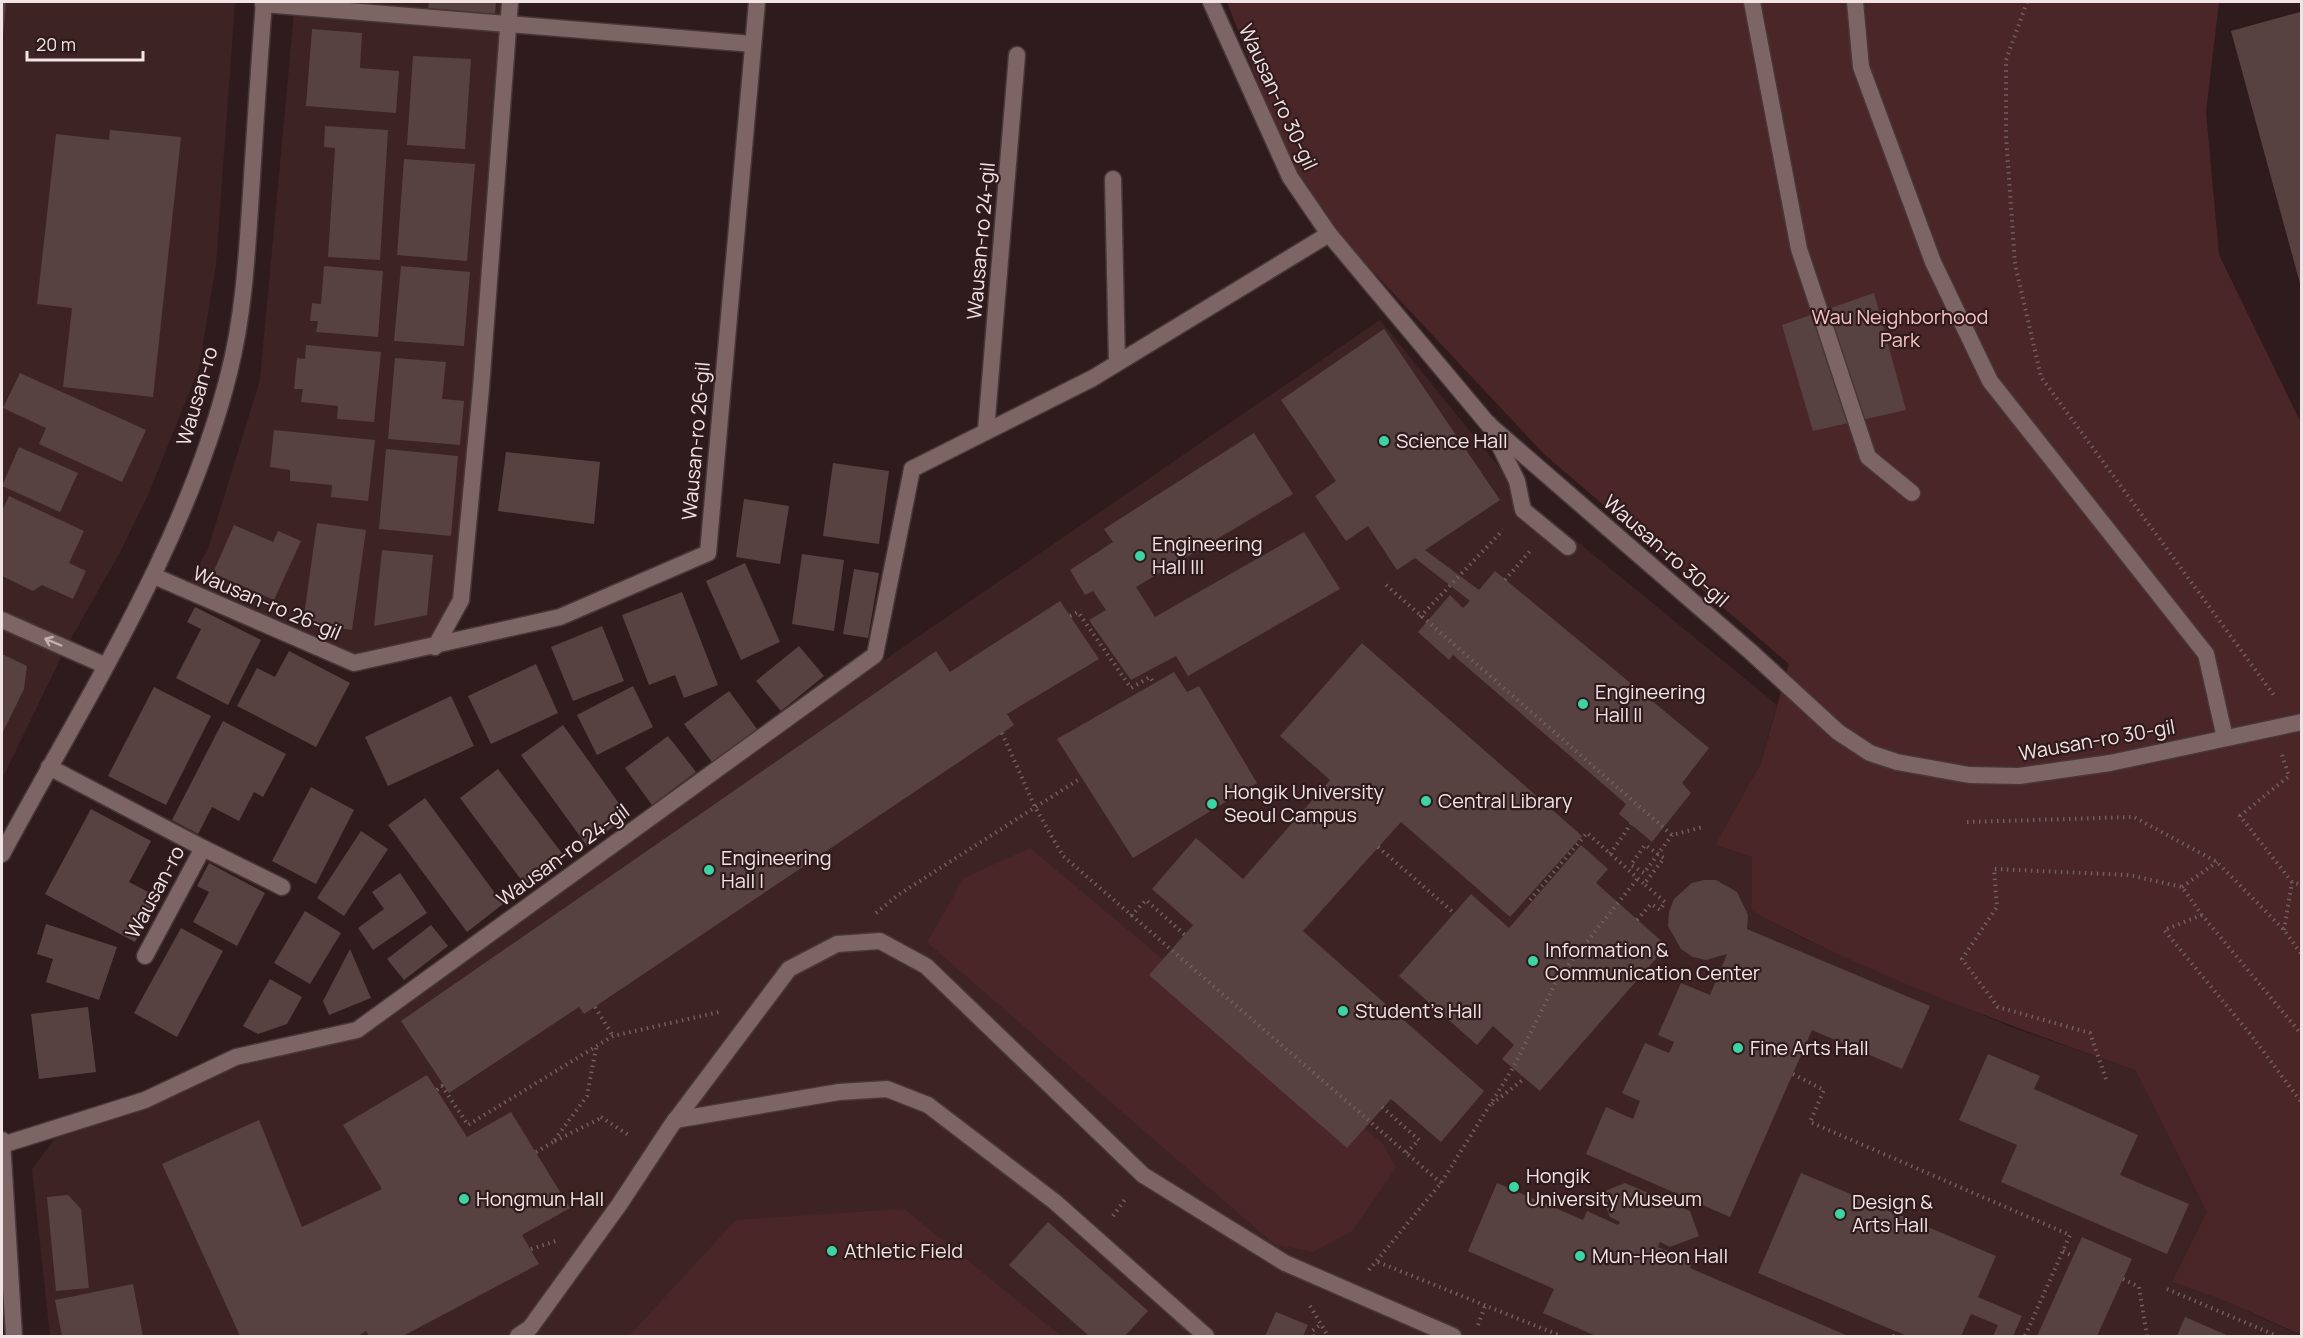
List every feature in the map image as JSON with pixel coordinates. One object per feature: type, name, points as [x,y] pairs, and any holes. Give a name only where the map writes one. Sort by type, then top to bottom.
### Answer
[{"type":"street","points":[[435,647],[461,600],[481,388],[510,2]]},
{"type":"street","name":"Wausan-ro 26-gil","points":[[154,576],[354,663],[435,647],[560,616],[708,553],[757,2]]},
{"type":"street","name":"Wausan-ro 30-gil","points":[[1211,2],[1290,177],[1329,234],[1488,424],[1751,652],[1838,732],[1870,753],[1928,768],[1969,775],[2019,776],[2110,763],[2298,723]]},
{"type":"street","points":[[1752,2],[1799,249],[1868,457],[1912,493]]},
{"type":"street","points":[[1855,2],[1861,67],[1933,262],[1990,381],[2206,654],[2225,738]]},
{"type":"street","points":[[263,3],[753,44]]},
{"type":"street","name":"Wausan-ro","points":[[2,854],[154,576],[181,514],[229,371],[246,270],[263,3]]},
{"type":"street","name":"Wausan-ro 24-gil","points":[[986,430],[1017,55]]},
{"type":"street","points":[[1113,179],[1117,363]]},
{"type":"street","name":"Wausan-ro 24-gil","points":[[2,1145],[145,1100],[236,1057],[357,1030],[875,655],[912,469],[1093,378],[1329,234]]},
{"type":"street","points":[[1488,424],[1517,481],[1523,510],[1568,547]]},
{"type":"street","points":[[2,620],[104,665]]},
{"type":"street","name":"Wausan-ro","points":[[49,766],[202,848],[282,887]]},
{"type":"street","name":"Wausan-ro","points":[[145,956],[202,848]]},
{"type":"street","points":[[518,1336],[530,1328],[619,1205],[675,1120],[789,969],[837,945],[880,941],[927,966],[1143,1175],[1285,1263],[1453,1336]]},
{"type":"street","points":[[675,1120],[839,1092],[887,1089],[928,1105],[1055,1202],[1206,1336]]},
{"type":"street","points":[[2,1140],[6,1280],[14,1336]]},
{"type":"path","points":[[2027,2],[2006,60],[2006,136],[2015,264],[2041,377],[2298,723]]},
{"type":"path","points":[[1420,617],[1523,510]]},
{"type":"path","points":[[1505,580],[1547,531]]},
{"type":"path","points":[[1386,585],[1672,835]]},
{"type":"path","points":[[1070,616],[1078,612],[1131,688],[1150,677],[1154,683]]},
{"type":"path","points":[[1002,734],[1035,807],[1063,856],[1441,1183]]},
{"type":"path","points":[[2292,750],[2282,755],[2289,776],[2240,816],[2292,882],[2301,885]]},
{"type":"path","points":[[837,945],[898,896],[1081,778]]},
{"type":"path","points":[[1967,822],[2134,817],[2217,862],[2284,930],[2301,955]]},
{"type":"path","points":[[1610,854],[1631,824]]},
{"type":"path","points":[[1644,884],[1664,858],[1655,851],[1646,844],[1631,865],[1644,873],[1658,854],[1665,844],[1672,835],[1703,827]]},
{"type":"path","points":[[1530,900],[1587,833],[1665,902],[1660,910],[1651,904],[1637,920]]},
{"type":"path","points":[[1378,847],[1454,914]]},
{"type":"path","points":[[2182,887],[2217,862]]},
{"type":"path","points":[[2106,1079],[2090,1033],[1998,1007],[1962,959],[1997,907],[1994,869],[2129,875],[2182,887],[2202,915],[2301,1035]]},
{"type":"path","points":[[1347,1291],[1378,1262],[1441,1183],[1513,1068],[1558,978],[1638,878]]},
{"type":"path","points":[[2284,930],[2292,882]]},
{"type":"path","points":[[1131,916],[1146,900],[1185,934]]},
{"type":"path","points":[[2202,915],[2163,930],[2251,1035],[2301,1103]]},
{"type":"path","points":[[437,1089],[442,1086],[468,1125],[613,1036],[766,1000]]},
{"type":"path","points":[[595,1007],[613,1036]]},
{"type":"path","points":[[553,1142],[587,1096],[596,1047]]},
{"type":"path","points":[[1793,1074],[1824,1090],[1810,1122],[2070,1235],[2025,1336]]},
{"type":"path","points":[[1489,1106],[1525,1078]]},
{"type":"path","points":[[1382,1107],[1419,1140],[1406,1153]]},
{"type":"path","points":[[536,1152],[601,1117],[632,1138]]},
{"type":"path","points":[[1096,1238],[1143,1175]]},
{"type":"path","points":[[531,1249],[565,1239]]},
{"type":"path","points":[[2063,1251],[2073,1256]]},
{"type":"path","points":[[1378,1262],[1561,1336]]},
{"type":"path","points":[[2123,1279],[2139,1287],[2147,1336]]},
{"type":"path","points":[[2167,1288],[2277,1336]]},
{"type":"path","points":[[1313,1336],[1312,1331],[1321,1324]]},
{"type":"shaded area","points":[[2,2],[235,2],[216,264],[199,368],[148,495],[119,554],[66,647],[2,779]]},
{"type":"shaded area","points":[[295,2],[510,2],[461,600],[435,647],[354,663],[185,591],[208,549],[260,380]]},
{"type":"shaded area","name":"Hongik University Seoul Campus","points":[[1380,320],[1524,498],[1777,705],[1761,763],[1715,845],[1752,857],[1752,911],[1802,938],[2011,1027],[2135,1070],[2207,1212],[2172,1282],[2228,1302],[2301,1336],[50,1336],[32,1169],[60,1132],[146,1106],[240,1066],[365,1036],[883,661]]},
{"type":"green space","name":"Wau Neighborhood Park","points":[[1227,2],[2219,2],[2206,112],[2219,255],[2301,423],[2301,1335],[2228,1302],[2172,1282],[2207,1212],[2135,1070],[1940,998],[1845,957],[1752,911],[1752,857],[1715,845],[1761,763],[1789,664],[1544,454],[1335,231],[1293,174]]},
{"type":"green space","points":[[1030,848],[1383,1144],[1396,1168],[1352,1231],[1313,1252],[1274,1244],[927,942],[964,878]]},
{"type":"green space","name":"Athletic Field","points":[[904,1209],[1061,1336],[629,1336],[736,1220]]},
{"type":"building","points":[[2,2],[6,2],[3,37],[2,37]]},
{"type":"building","points":[[429,2],[496,2],[495,14],[428,8]]},
{"type":"building","points":[[2300,12],[2302,17],[2301,287],[2231,31]]},
{"type":"building","points":[[312,29],[362,33],[360,68],[399,71],[396,113],[306,106]]},
{"type":"building","points":[[413,56],[471,59],[465,149],[407,145]]},
{"type":"building","points":[[325,126],[388,130],[380,260],[328,257],[335,148],[324,147]]},
{"type":"building","points":[[110,130],[181,137],[153,397],[63,387],[72,308],[37,304],[56,134],[109,140]]},
{"type":"building","points":[[404,159],[475,164],[467,261],[397,255]]},
{"type":"building","points":[[324,266],[383,271],[378,337],[316,332],[318,321],[310,321],[312,303],[321,304]]},
{"type":"building","points":[[401,266],[470,272],[464,346],[394,341]]},
{"type":"building","points":[[1874,293],[1906,410],[1813,431],[1782,325]]},
{"type":"building","points":[[1384,329],[1500,500],[1425,550],[1479,590],[1495,571],[1709,748],[1682,783],[1691,793],[1652,842],[1619,814],[1626,804],[1453,655],[1449,660],[1418,632],[1450,595],[1463,608],[1470,601],[1415,558],[1397,570],[1368,526],[1346,541],[1315,496],[1336,481],[1281,400]]},
{"type":"building","points":[[306,345],[381,352],[374,422],[337,419],[338,406],[301,402],[303,389],[294,389],[297,358],[305,359]]},
{"type":"building","points":[[395,358],[446,362],[442,399],[464,401],[460,445],[388,439]]},
{"type":"building","points":[[20,373],[146,430],[122,482],[39,444],[46,428],[3,408]]},
{"type":"building","points":[[274,430],[375,440],[368,501],[331,497],[332,485],[290,481],[290,470],[270,467]]},
{"type":"building","name":"Engineering Hall III","points":[[1254,433],[1293,494],[1136,587],[1155,617],[1304,532],[1340,589],[1188,676],[1176,656],[1131,680],[1089,620],[1106,610],[1093,591],[1085,595],[1070,570],[1113,542],[1104,529]]},
{"type":"building","points":[[19,447],[78,473],[60,512],[2,486]]},
{"type":"building","points":[[386,449],[458,456],[451,536],[379,529]]},
{"type":"building","points":[[506,452],[600,462],[594,524],[498,511]]},
{"type":"building","points":[[833,463],[889,471],[879,544],[823,536]]},
{"type":"building","points":[[9,496],[84,531],[69,563],[86,571],[73,599],[42,585],[33,591],[2,576],[2,511]]},
{"type":"building","points":[[744,499],[789,506],[780,564],[736,557]]},
{"type":"building","points":[[317,523],[366,530],[352,630],[303,623]]},
{"type":"building","points":[[234,525],[273,542],[278,531],[301,541],[274,600],[213,573]]},
{"type":"building","points":[[382,550],[433,555],[427,615],[374,626]]},
{"type":"building","points":[[802,554],[844,560],[834,631],[792,624]]},
{"type":"building","points":[[745,563],[780,642],[741,660],[706,581]]},
{"type":"building","points":[[854,569],[879,573],[868,638],[843,634]]},
{"type":"building","points":[[682,592],[718,685],[684,698],[675,675],[649,685],[622,615]]},
{"type":"building","name":"Engineering Hall I","points":[[1060,601],[1099,659],[1007,714],[1014,725],[584,1014],[579,1007],[449,1093],[401,1021],[936,651],[950,672]]},
{"type":"building","points":[[195,607],[261,640],[228,705],[176,678],[201,629],[187,622]]},
{"type":"building","points":[[602,626],[624,681],[573,701],[551,647]]},
{"type":"building","points":[[1362,643],[1582,836],[1510,917],[1401,822],[1303,931],[1484,1091],[1441,1142],[1391,1099],[1347,1148],[1149,975],[1193,925],[1152,889],[1196,838],[1243,879],[1330,780],[1280,736]]},
{"type":"building","points":[[799,646],[824,676],[781,711],[756,681]]},
{"type":"building","points":[[289,651],[350,683],[316,747],[237,706],[257,668],[275,677]]},
{"type":"building","points":[[2,654],[27,666],[24,689],[2,734]]},
{"type":"building","points":[[536,664],[558,713],[491,744],[468,696]]},
{"type":"building","points":[[1174,672],[1187,692],[1199,686],[1257,783],[1133,858],[1057,739]]},
{"type":"building","points":[[633,686],[653,727],[597,755],[577,715]]},
{"type":"building","points":[[154,687],[211,716],[166,805],[108,776]]},
{"type":"building","points":[[729,691],[757,729],[712,762],[684,724]]},
{"type":"building","points":[[451,696],[474,746],[388,786],[365,737]]},
{"type":"building","points":[[223,721],[286,754],[263,797],[254,792],[239,821],[212,807],[198,834],[172,820]]},
{"type":"building","points":[[563,725],[628,816],[587,846],[521,755]]},
{"type":"building","points":[[668,736],[696,772],[652,805],[625,768]]},
{"type":"building","points":[[498,769],[564,856],[525,885],[460,798]]},
{"type":"building","points":[[311,787],[354,810],[316,884],[272,861]]},
{"type":"building","points":[[425,798],[503,904],[467,932],[388,825]]},
{"type":"building","points":[[91,809],[151,841],[129,882],[158,897],[135,942],[45,894]]},
{"type":"building","points":[[361,831],[388,849],[344,916],[317,898]]},
{"type":"building","name":"Information & Communication Center","points":[[1581,845],[1608,869],[1596,883],[1667,946],[1540,1091],[1502,1059],[1514,1045],[1493,1026],[1477,1045],[1399,976],[1471,894],[1509,928]]},
{"type":"building","points":[[209,863],[265,893],[237,946],[193,922],[209,892],[197,886]]},
{"type":"building","points":[[400,873],[427,913],[373,950],[358,928],[384,909],[372,892]]},
{"type":"building","name":"Fine Arts Hall","points":[[1716,880],[1737,892],[1748,915],[1747,929],[1930,1006],[1902,1069],[1812,1030],[1730,1217],[1586,1154],[1606,1107],[1633,1119],[1640,1101],[1622,1093],[1645,1043],[1669,1053],[1674,1042],[1658,1035],[1681,983],[1710,995],[1727,954],[1706,960],[1693,957],[1681,949],[1668,926],[1669,912],[1674,899],[1692,883]]},
{"type":"building","points":[[305,911],[341,933],[310,984],[274,963]]},
{"type":"building","points":[[46,924],[117,947],[99,1000],[46,982],[53,959],[37,954]]},
{"type":"building","points":[[431,925],[448,946],[404,980],[387,959]]},
{"type":"building","points":[[181,928],[223,951],[177,1037],[134,1013]]},
{"type":"building","points":[[350,949],[371,998],[329,1015],[323,1001]]},
{"type":"building","points":[[270,979],[302,997],[287,1024],[258,1034],[243,1026]]},
{"type":"building","points":[[88,1007],[96,1072],[39,1079],[31,1014]]},
{"type":"building","points":[[1988,1054],[2040,1076],[2034,1089],[2138,1135],[2120,1175],[2189,1204],[2167,1254],[2001,1182],[2017,1145],[1959,1120]]},
{"type":"building","name":"Hongmun Hall","points":[[427,1075],[467,1137],[511,1112],[570,1208],[522,1235],[539,1264],[403,1336],[369,1336],[366,1331],[358,1336],[240,1336],[162,1164],[259,1120],[302,1227],[382,1189],[343,1125]]},
{"type":"building","name":"Design & Arts Hall","points":[[1801,1173],[1996,1256],[1978,1297],[2022,1316],[2013,1336],[1993,1336],[1998,1325],[1971,1314],[1961,1336],[1907,1336],[1758,1273]]},
{"type":"building","name":"Mun-Heon Hall","points":[[1497,1183],[1583,1220],[1587,1211],[1618,1225],[1620,1222],[1610,1217],[1600,1193],[1625,1183],[1690,1211],[1699,1236],[1670,1247],[1660,1242],[1658,1247],[1692,1262],[1690,1268],[1848,1336],[1596,1336],[1543,1313],[1554,1289],[1468,1251]]},
{"type":"building","points":[[68,1195],[81,1209],[89,1288],[56,1291],[47,1197]]},
{"type":"building","points":[[1048,1222],[1148,1311],[1125,1336],[1089,1336],[1009,1265]]},
{"type":"building","points":[[2082,1237],[2132,1259],[2097,1336],[2037,1336]]},
{"type":"building","points":[[133,1284],[143,1336],[62,1336],[55,1300]]},
{"type":"building","points":[[1276,1312],[1308,1325],[1303,1336],[1265,1336]]},
{"type":"building","points":[[2185,1317],[2229,1336],[2177,1336]]},
{"type":"place","name":"Science Hall","points":[[1384,441]]},
{"type":"place","name":"Engineering Hall III","points":[[1140,556]]},
{"type":"place","name":"Engineering Hall II","points":[[1583,704]]},
{"type":"place","name":"Central Library","points":[[1426,801]]},
{"type":"place","name":"Hongik University Seoul Campus","points":[[1212,804]]},
{"type":"place","name":"Engineering Hall I","points":[[709,870]]},
{"type":"place","name":"Information & Communication Center","points":[[1533,961]]},
{"type":"place","name":"Student's Hall","points":[[1343,1011]]},
{"type":"place","name":"Fine Arts Hall","points":[[1738,1048]]},
{"type":"place","name":"Hongik University Museum","points":[[1514,1187]]},
{"type":"place","name":"Hongmun Hall","points":[[464,1199]]},
{"type":"place","name":"Design & Arts Hall","points":[[1840,1214]]},
{"type":"place","name":"Athletic Field","points":[[832,1251]]},
{"type":"place","name":"Mun-Heon Hall","points":[[1580,1256]]}]
